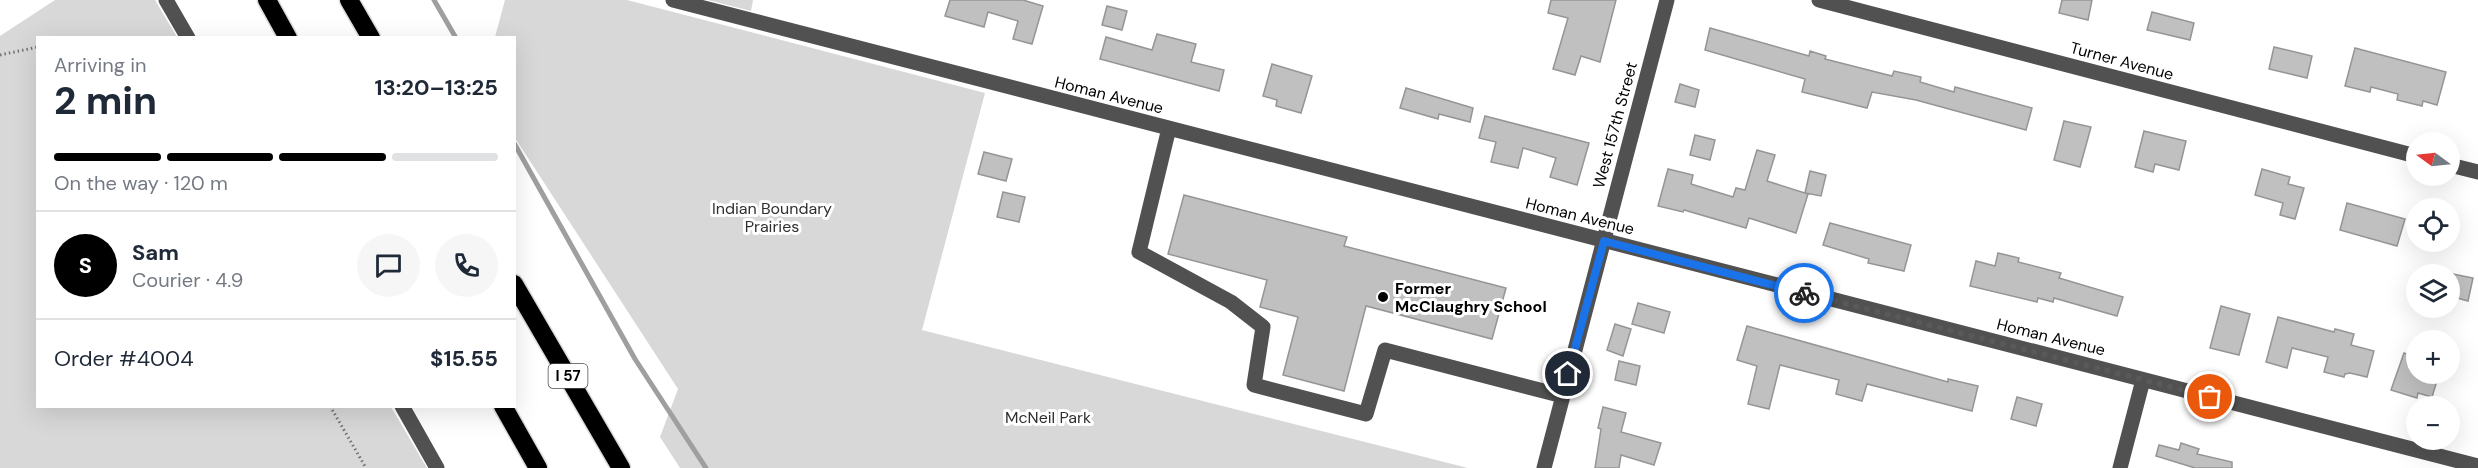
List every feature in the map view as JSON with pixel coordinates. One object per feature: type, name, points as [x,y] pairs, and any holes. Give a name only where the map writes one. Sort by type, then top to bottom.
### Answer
[{"type":"highway","points":[[267,0],[287,36]]},
{"type":"highway","points":[[349,0],[370,36]]},
{"type":"highway","name":"I 57","points":[[516,287],[621,468]]},
{"type":"highway","points":[[503,408],[538,468]]},
{"type":"street","points":[[166,0],[187,36]]},
{"type":"street","name":"Homan Avenue","points":[[673,0],[2478,466]]},
{"type":"street","name":"West 157th Street","points":[[1544,468],[1667,0]]},
{"type":"street","name":"Turner Avenue","points":[[1819,0],[2406,153]]},
{"type":"street","points":[[1169,128],[1138,252],[1231,302],[1263,327],[1254,385],[1366,414],[1385,350],[1563,396]]},
{"type":"street","points":[[2460,168],[2478,172]]},
{"type":"street","points":[[2120,468],[2144,380]]},
{"type":"street","points":[[403,408],[437,468]]},
{"type":"path","points":[[0,56],[36,48]]},
{"type":"path","points":[[331,408],[366,468]]},
{"type":"green space","points":[[55,0],[155,0],[176,36],[36,36],[36,408],[392,408],[427,468],[0,468],[0,36]]},
{"type":"green space","name":"Indian Boundary Prairies","points":[[505,0],[627,0],[985,93],[922,330],[1468,468],[680,468],[660,437],[678,389],[516,140],[516,36],[495,36]]},
{"type":"green space","points":[[708,0],[753,0],[751,11]]},
{"type":"building","points":[[950,0],[1023,0],[1043,6],[1032,44],[1013,39],[1018,21],[988,12],[984,27],[945,16]]},
{"type":"building","points":[[1551,0],[1616,0],[1600,62],[1581,56],[1575,75],[1553,69],[1568,18],[1548,13]]},
{"type":"building","points":[[2062,0],[2092,0],[2088,20],[2059,13]]},
{"type":"building","points":[[1107,6],[1127,11],[1122,30],[1102,25]]},
{"type":"building","points":[[2152,12],[2194,23],[2190,40],[2147,30]]},
{"type":"building","points":[[1710,28],[1809,56],[1810,51],[1826,56],[1825,59],[1892,76],[1894,71],[1921,77],[1920,82],[1954,92],[1955,87],[2032,108],[2026,130],[1916,100],[1872,92],[1867,108],[1802,92],[1805,79],[1705,50]]},
{"type":"building","points":[[1157,34],[1196,44],[1191,62],[1224,70],[1219,91],[1100,59],[1106,37],[1152,50]]},
{"type":"building","points":[[2274,47],[2312,56],[2307,78],[2269,69]]},
{"type":"building","points":[[2355,48],[2446,72],[2437,105],[2423,101],[2422,106],[2397,100],[2398,94],[2371,87],[2370,92],[2345,86]]},
{"type":"building","points":[[1272,64],[1312,76],[1301,113],[1276,106],[1277,100],[1263,96]]},
{"type":"building","points":[[1680,84],[1699,90],[1695,107],[1675,102]]},
{"type":"building","points":[[1406,88],[1473,108],[1470,122],[1439,114],[1438,119],[1400,108]]},
{"type":"building","points":[[1485,116],[1589,143],[1577,185],[1550,177],[1556,158],[1523,148],[1518,168],[1491,162],[1496,142],[1479,138]]},
{"type":"building","points":[[2064,121],[2091,127],[2080,167],[2054,160]]},
{"type":"building","points":[[2144,131],[2186,141],[2179,170],[2155,164],[2153,172],[2135,167]]},
{"type":"building","points":[[1695,135],[1715,140],[1710,160],[1690,155]]},
{"type":"building","points":[[1757,150],[1775,155],[1767,181],[1808,194],[1796,233],[1749,218],[1746,228],[1684,210],[1683,212],[1658,206],[1668,169],[1693,175],[1691,184],[1733,197],[1736,188],[1745,190]]},
{"type":"building","points":[[984,152],[1012,159],[1006,181],[978,174]]},
{"type":"building","points":[[2262,169],[2290,177],[2288,184],[2304,188],[2295,219],[2280,215],[2283,203],[2255,195]]},
{"type":"building","points":[[1810,171],[1826,175],[1821,196],[1805,193]]},
{"type":"building","points":[[1003,192],[1025,197],[1019,222],[997,217]]},
{"type":"building","name":"Former McClaughry School","points":[[1184,195],[1347,237],[1344,246],[1506,288],[1492,339],[1366,306],[1344,391],[1283,375],[1298,317],[1260,307],[1267,280],[1168,254]]},
{"type":"building","points":[[2347,203],[2405,219],[2397,246],[2340,230]]},
{"type":"building","points":[[1830,223],[1911,245],[1904,271],[1868,263],[1869,259],[1823,245]]},
{"type":"building","points":[[1998,253],[2019,258],[2018,262],[2061,273],[2059,278],[2123,297],[2117,316],[2054,298],[2053,302],[2038,298],[2037,302],[1970,286],[1976,261],[1995,266]]},
{"type":"building","points":[[2460,275],[2473,278],[2468,301],[2460,299]]},
{"type":"building","points":[[1638,303],[1670,312],[1664,333],[1632,324]]},
{"type":"building","points":[[2221,306],[2250,314],[2239,355],[2210,348]]},
{"type":"building","points":[[2278,317],[2334,332],[2335,329],[2354,334],[2351,345],[2374,351],[2367,377],[2350,373],[2345,374],[2344,377],[2324,372],[2328,357],[2292,348],[2287,368],[2266,362]]},
{"type":"building","points":[[1615,324],[1631,329],[1623,356],[1607,350]]},
{"type":"building","points":[[1747,326],[1948,382],[1948,379],[1978,386],[1972,411],[1867,384],[1862,401],[1836,394],[1839,380],[1780,365],[1769,409],[1748,404],[1757,366],[1737,360]]},
{"type":"building","points":[[2404,353],[2406,354],[2406,384],[2436,384],[2432,396],[2418,393],[2417,396],[2410,396],[2391,390]]},
{"type":"building","points":[[1619,361],[1640,366],[1636,385],[1615,380]]},
{"type":"building","points":[[2017,397],[2042,404],[2036,426],[2011,419]]},
{"type":"building","points":[[1603,407],[1626,413],[1621,432],[1661,443],[1654,465],[1621,455],[1619,468],[1595,468],[1601,429],[1598,428]]},
{"type":"building","points":[[2181,443],[2199,449],[2197,454],[2232,462],[2232,468],[2195,468],[2156,456],[2159,445],[2179,450]]},
{"type":"waterway","points":[[434,0],[455,36]]},
{"type":"waterway","points":[[516,147],[635,359],[706,468]]},
{"type":"way so far","points":[[1804,293],[2210,397]]},
{"type":"place","name":"Former McClaughry School","points":[[1383,297]]},
{"type":"route","points":[[1568,374],[1604,241],[1804,293]]},
{"type":"park label","name":"McNeil Park","points":[[1048,417]]}]
